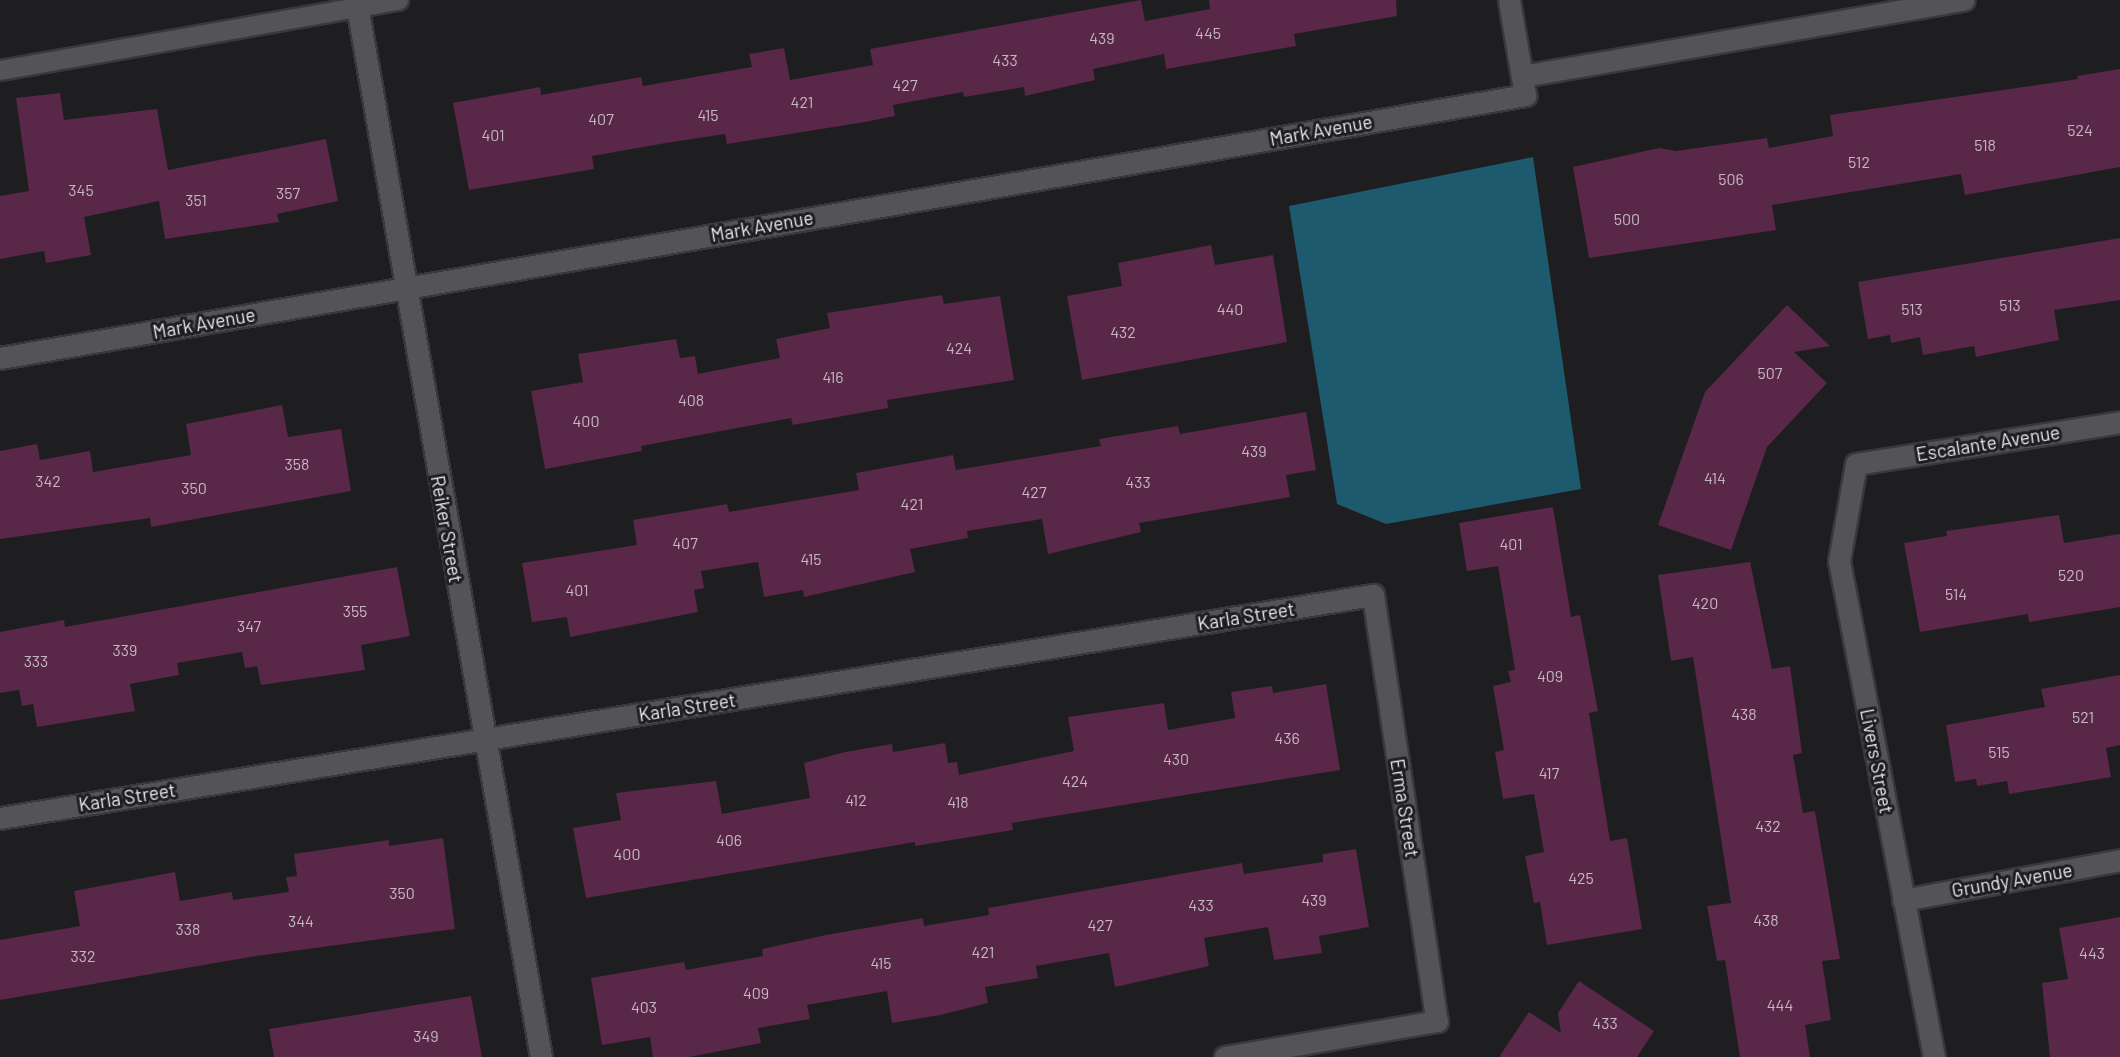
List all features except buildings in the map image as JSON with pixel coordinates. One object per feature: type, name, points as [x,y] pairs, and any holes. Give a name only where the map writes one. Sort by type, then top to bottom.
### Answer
[{"type":"street","points":[[1509,0],[1523,85]]},
{"type":"street","name":"Mark Avenue","points":[[0,358],[404,288],[1523,85],[1964,0]]},
{"type":"street","name":"Reiker Street","points":[[356,4],[541,1057]]},
{"type":"street","name":"Escalante Avenue","points":[[1856,464],[2120,422]]},
{"type":"street","name":"Livers Street","points":[[1856,464],[1839,561],[1934,1057]]},
{"type":"street","name":"Karla Street","points":[[0,818],[1373,595]]},
{"type":"street","name":"Erma Street","points":[[1225,1057],[1437,1021],[1373,595]]},
{"type":"street","name":"Grundy Avenue","points":[[1903,900],[2120,860]]},
{"type":"lane","points":[[0,70],[356,4],[398,0]]},
{"type":"water","points":[[1533,157],[1581,489],[1386,524],[1337,504],[1289,206]]}]
